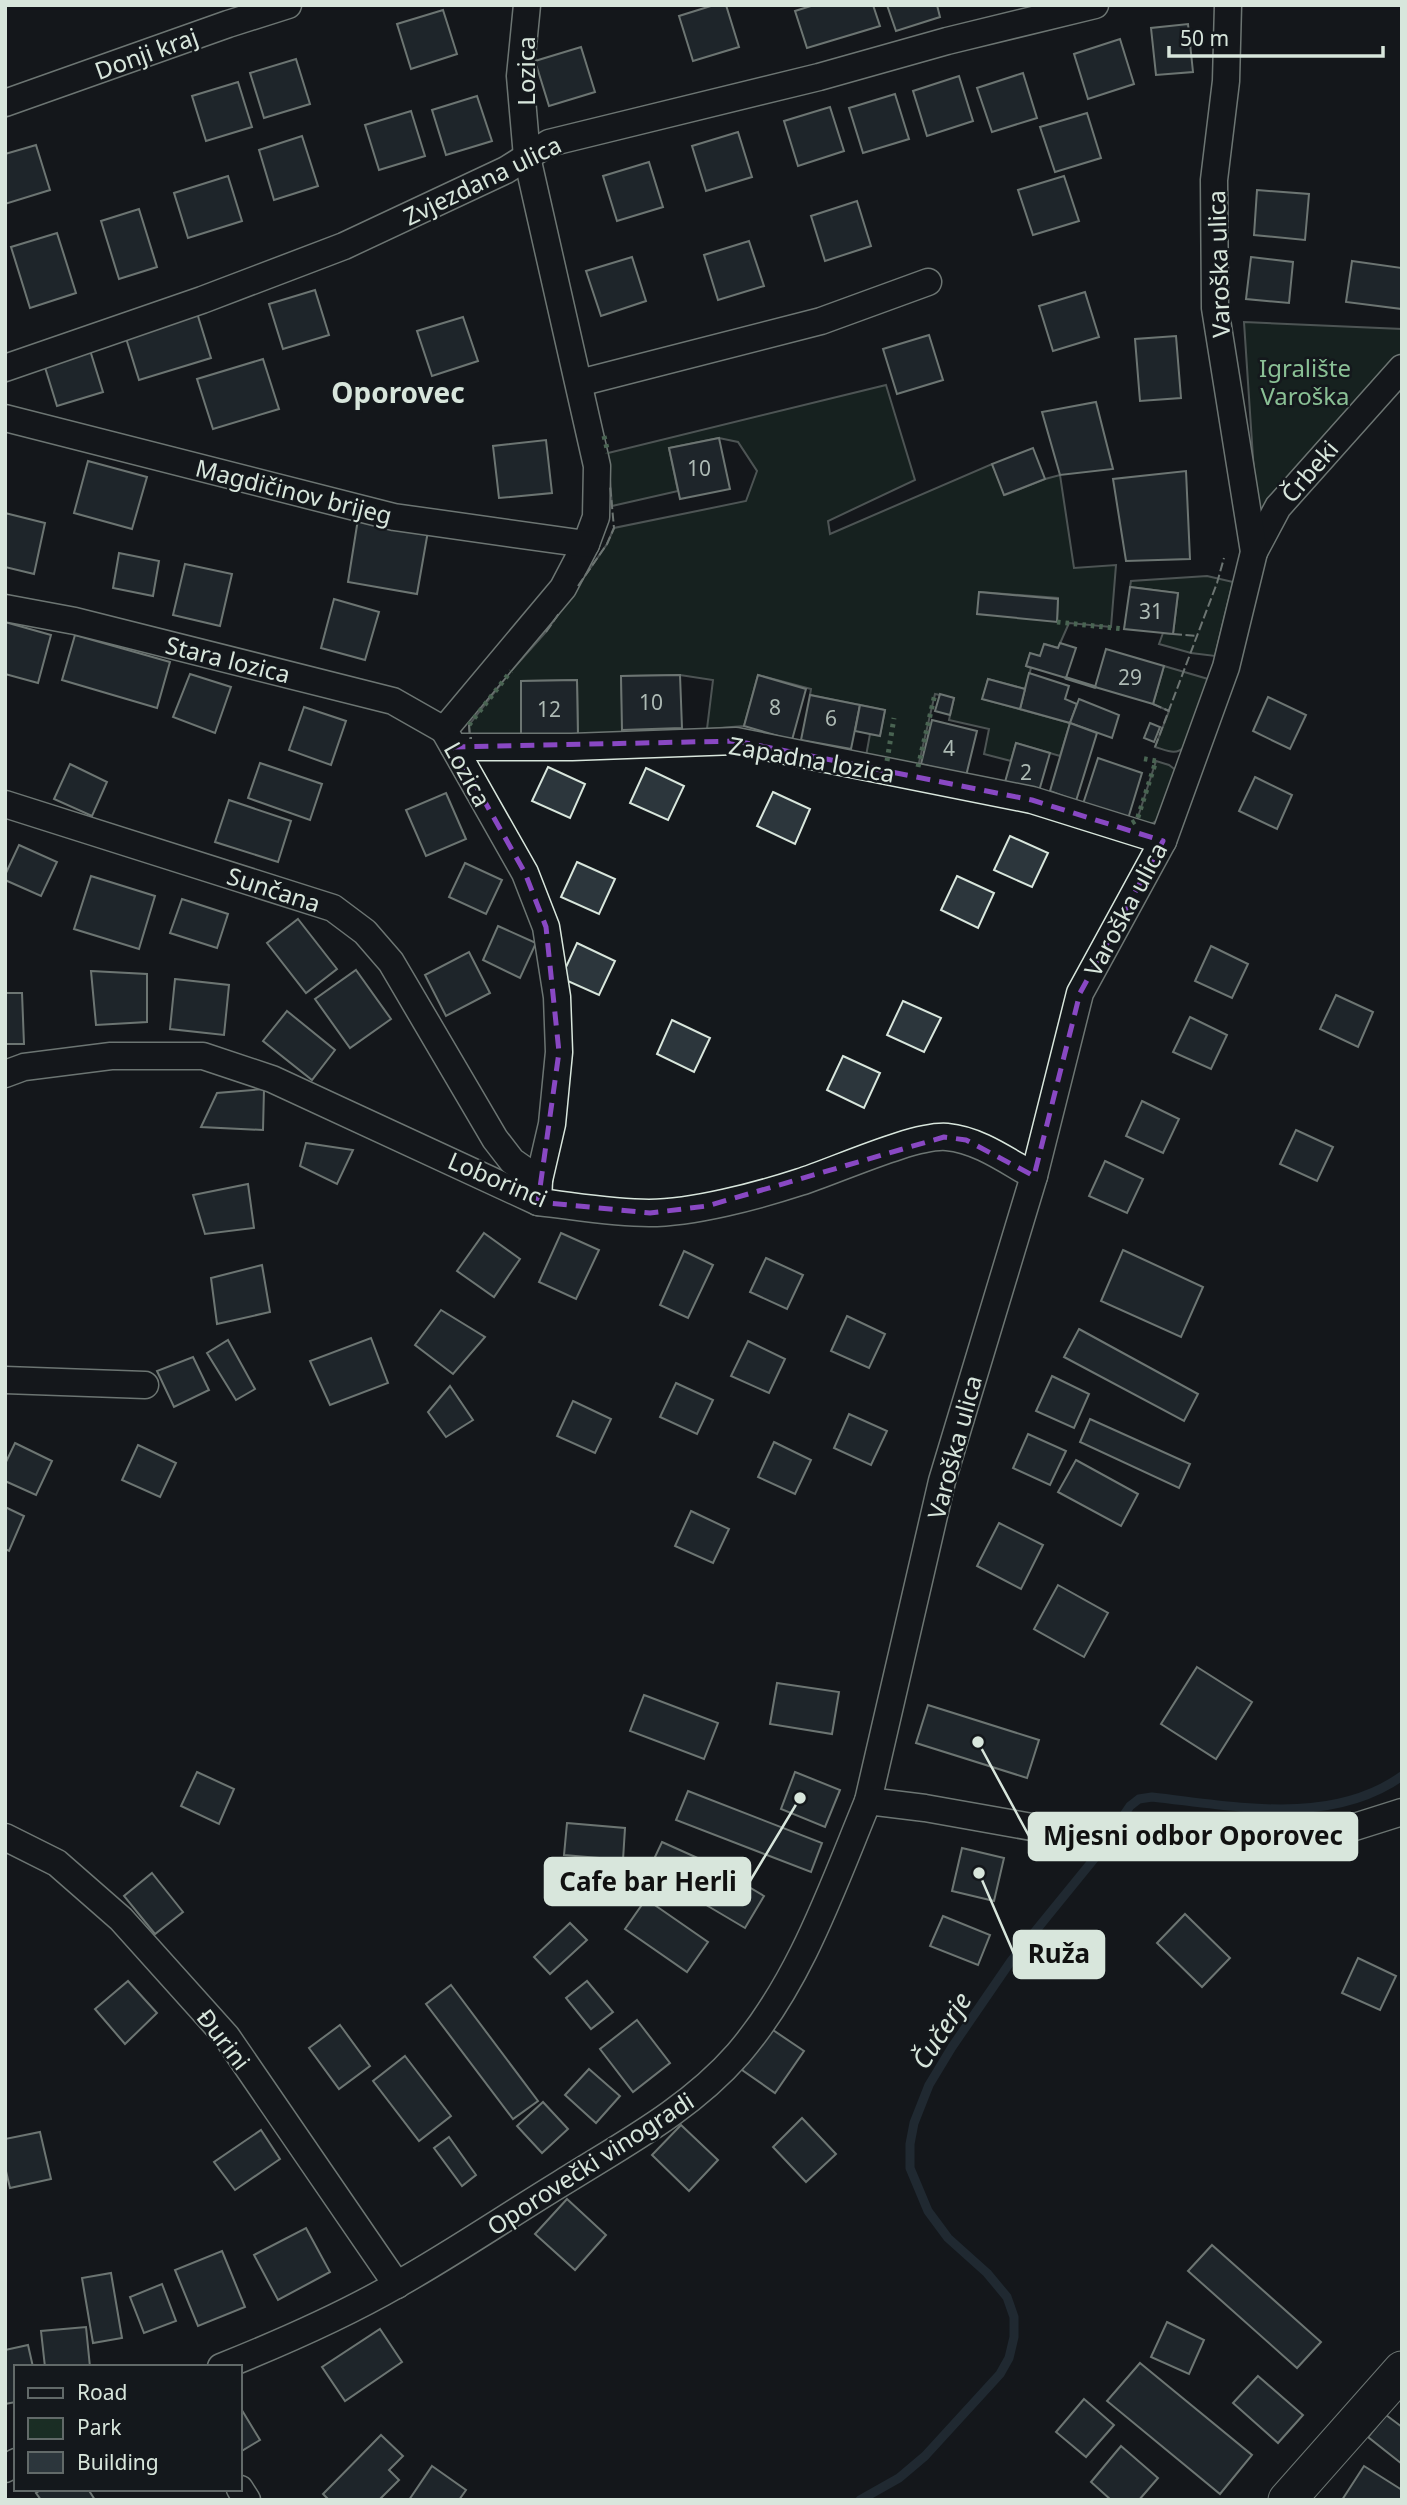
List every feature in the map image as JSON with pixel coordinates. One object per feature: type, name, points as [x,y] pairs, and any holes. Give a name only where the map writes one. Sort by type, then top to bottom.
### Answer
[{"type":"street","name":"Donji kraj","points":[[5,103],[288,5]]},
{"type":"street","name":"Lozica","points":[[527,5],[520,76],[527,157],[597,466],[596,517],[586,544],[563,588],[449,739],[525,873],[546,928],[557,997],[559,1052],[552,1124],[538,1191]]},
{"type":"street","name":"Zvjezdana ulica","points":[[5,369],[202,300],[344,246],[506,170],[549,143],[819,77],[947,41],[1095,5]]},
{"type":"street","name":"Varoška ulica","points":[[868,1801],[942,1481],[1034,1176],[1080,993],[1163,841],[1227,667],[1254,552],[1215,308],[1214,180],[1226,81],[1228,5]]},
{"type":"street","points":[[579,383],[821,321],[928,282]]},
{"type":"street","name":"Črbeki","points":[[1254,552],[1278,507],[1402,368]]},
{"type":"street","name":"Magdičinov brijeg","points":[[5,418],[394,517],[586,544]]},
{"type":"street","name":"Stara lozica","points":[[5,608],[75,621],[393,701],[449,739]]},
{"type":"street","name":"Zapadna lozica","points":[[449,739],[572,747],[736,741],[1032,800],[1163,841]]},
{"type":"street","name":"Sunčana","points":[[5,804],[333,908],[365,932],[391,962],[495,1139],[538,1191]]},
{"type":"street","name":"Loborinci","points":[[5,1074],[24,1067],[111,1056],[203,1056],[272,1079],[538,1191],[650,1213],[707,1206],[798,1183],[913,1143],[944,1137],[966,1140],[1034,1176]]},
{"type":"street","points":[[5,1380],[145,1385]]},
{"type":"street","points":[[868,1801],[925,1808],[1122,1843],[1345,1830],[1402,1812]]},
{"type":"street","name":"Oporovečki vinogradi","points":[[225,2365],[287,2340],[397,2285],[660,2122],[708,2086],[740,2053],[775,2005],[817,1925],[868,1801]]},
{"type":"street","name":"Đurini","points":[[5,1837],[57,1863],[121,1919],[227,2037],[397,2285]]},
{"type":"street","points":[[1287,2500],[1402,2370]]},
{"type":"highlighted area","points":[[736,741],[1032,800],[1163,841],[1080,993],[1034,1176],[966,1140],[944,1137],[707,1206],[650,1213],[538,1202],[559,1052],[546,927],[525,873],[454,747]]},
{"type":"green space","name":"Igralište Varoška","points":[[1244,322],[1402,329],[1402,359],[1257,518]]},
{"type":"green space","points":[[886,385],[915,480],[828,521],[830,534],[992,464],[1005,495],[1060,475],[1074,568],[1116,565],[1111,627],[1069,623],[1058,648],[1045,644],[1040,656],[1030,654],[1026,666],[1031,668],[1025,689],[988,679],[983,699],[1070,723],[1060,756],[1016,743],[1011,761],[984,754],[989,729],[949,720],[954,698],[935,694],[918,767],[866,756],[870,734],[880,735],[885,710],[810,695],[811,689],[758,675],[744,726],[707,729],[713,680],[680,675],[621,676],[623,735],[578,737],[577,680],[521,681],[521,738],[470,738],[469,725],[546,632],[607,544],[614,528],[746,501],[757,471],[738,442],[719,438],[669,448],[678,491],[612,506],[608,453]],"holes":[[[980,592],[1058,598],[1057,621]]]},
{"type":"green space","points":[[1207,576],[1233,582],[1215,656],[1159,644],[1163,633],[1173,634],[1178,593],[1130,587],[1131,581]]},
{"type":"green space","points":[[1164,666],[1208,679],[1184,747],[1174,752],[1155,747],[1169,711],[1153,704]]},
{"type":"green space","points":[[1156,761],[1177,771],[1160,818],[1153,823],[1140,825],[1137,820]]},
{"type":"building","points":[[714,5],[726,5],[739,47],[693,61],[679,16]]},
{"type":"building","points":[[814,5],[873,5],[880,26],[807,48],[795,11]]},
{"type":"building","points":[[887,5],[937,5],[940,17],[896,31]]},
{"type":"building","points":[[443,10],[457,54],[411,69],[397,24]]},
{"type":"building","points":[[1188,24],[1193,72],[1156,75],[1151,28]]},
{"type":"building","points":[[1120,39],[1134,84],[1088,99],[1074,54]]},
{"type":"building","points":[[581,47],[595,92],[549,106],[535,61]]},
{"type":"building","points":[[296,59],[310,104],[264,118],[250,73]]},
{"type":"building","points":[[1023,73],[1037,118],[992,132],[977,88]]},
{"type":"building","points":[[959,76],[973,121],[927,136],[913,91]]},
{"type":"building","points":[[238,82],[252,127],[206,141],[192,96]]},
{"type":"building","points":[[895,94],[909,139],[863,153],[849,108]]},
{"type":"building","points":[[477,96],[492,141],[446,155],[432,110]]},
{"type":"building","points":[[830,107],[844,151],[798,166],[784,121]]},
{"type":"building","points":[[411,111],[425,156],[379,170],[365,125]]},
{"type":"building","points":[[1087,113],[1101,158],[1055,172],[1040,127]]},
{"type":"building","points":[[738,132],[752,177],[706,191],[692,146]]},
{"type":"building","points":[[302,136],[318,186],[274,200],[259,150]]},
{"type":"building","points":[[36,145],[50,190],[5,204],[5,154]]},
{"type":"building","points":[[649,162],[663,207],[617,221],[603,176]]},
{"type":"building","points":[[228,176],[242,221],[188,238],[174,193]]},
{"type":"building","points":[[1064,176],[1079,221],[1033,235],[1018,190]]},
{"type":"building","points":[[1257,190],[1309,194],[1305,240],[1254,235]]},
{"type":"building","points":[[857,201],[871,246],[825,261],[811,216]]},
{"type":"building","points":[[139,209],[157,267],[119,279],[101,221]]},
{"type":"building","points":[[57,233],[76,293],[30,308],[11,247]]},
{"type":"building","points":[[749,241],[764,286],[718,300],[704,255]]},
{"type":"building","points":[[632,257],[646,301],[601,316],[586,271]]},
{"type":"building","points":[[1251,257],[1293,262],[1289,303],[1246,299]]},
{"type":"building","points":[[1352,261],[1402,268],[1402,309],[1346,302]]},
{"type":"building","points":[[315,290],[329,335],[283,349],[269,304]]},
{"type":"building","points":[[1085,292],[1099,337],[1053,351],[1039,306]]},
{"type":"building","points":[[197,313],[211,358],[139,380],[125,335]]},
{"type":"building","points":[[463,317],[478,361],[432,376],[417,331]]},
{"type":"building","points":[[929,335],[943,380],[897,394],[883,349]]},
{"type":"building","points":[[1176,336],[1181,398],[1140,401],[1135,339]]},
{"type":"building","points":[[89,347],[103,392],[57,406],[43,361]]},
{"type":"building","points":[[263,359],[279,409],[213,429],[197,379]]},
{"type":"building","points":[[1096,402],[1113,469],[1060,475],[1042,412]]},
{"type":"building","points":[[719,438],[730,489],[680,499],[669,448]]},
{"type":"building","points":[[546,440],[552,493],[499,498],[493,446]]},
{"type":"building","points":[[1033,448],[1045,479],[1004,495],[992,464]]},
{"type":"building","points":[[88,461],[147,477],[132,529],[74,513]]},
{"type":"building","points":[[1186,471],[1190,559],[1126,561],[1113,479]]},
{"type":"building","points":[[5,513],[45,523],[34,574],[5,567]]},
{"type":"building","points":[[358,519],[428,531],[417,594],[348,582]]},
{"type":"building","points":[[119,553],[159,561],[153,596],[113,588]]},
{"type":"building","points":[[185,564],[232,574],[220,626],[173,615]]},
{"type":"building","points":[[1130,587],[1178,593],[1173,634],[1124,629]]},
{"type":"building","points":[[979,592],[1058,599],[1057,622],[977,614]]},
{"type":"building","points":[[334,599],[379,612],[365,660],[321,648]]},
{"type":"building","points":[[5,622],[51,635],[38,683],[5,674]]},
{"type":"building","points":[[75,635],[170,662],[157,708],[62,680]]},
{"type":"building","points":[[1060,643],[1076,648],[1066,678],[1026,666],[1030,653],[1040,656],[1044,644],[1058,648]]},
{"type":"building","points":[[1106,649],[1164,666],[1153,704],[1095,687]]},
{"type":"building","points":[[1029,673],[1069,686],[1065,699],[1077,704],[1070,723],[1020,709]]},
{"type":"building","points":[[190,674],[231,687],[215,733],[173,717]]},
{"type":"building","points":[[680,675],[682,728],[622,730],[621,676]]},
{"type":"building","points":[[758,675],[806,689],[792,740],[744,726]]},
{"type":"building","points":[[988,679],[1025,689],[1020,709],[982,699]]},
{"type":"building","points":[[577,680],[578,737],[521,738],[521,681]]},
{"type":"building","points":[[940,694],[954,698],[950,715],[935,711]]},
{"type":"building","points":[[810,695],[860,705],[851,749],[801,740]]},
{"type":"building","points":[[1268,697],[1306,715],[1290,749],[1253,731]]},
{"type":"building","points":[[1079,699],[1119,715],[1112,738],[1070,723]]},
{"type":"building","points":[[860,705],[885,710],[880,736],[855,731]]},
{"type":"building","points":[[304,707],[346,721],[331,765],[289,750]]},
{"type":"building","points":[[932,720],[977,731],[966,776],[921,764]]},
{"type":"building","points":[[1070,723],[1097,733],[1076,801],[1050,791]]},
{"type":"building","points":[[1150,723],[1160,727],[1154,742],[1144,738]]},
{"type":"building","points":[[1016,743],[1050,753],[1039,791],[1005,782]]},
{"type":"building","points":[[1098,758],[1142,773],[1127,822],[1082,807]]},
{"type":"building","points":[[260,763],[322,784],[310,820],[248,798]]},
{"type":"building","points":[[70,764],[107,782],[92,816],[54,799]]},
{"type":"building","points":[[548,767],[585,784],[570,818],[532,801]]},
{"type":"building","points":[[646,768],[684,786],[668,820],[630,803]]},
{"type":"building","points":[[1255,777],[1292,795],[1277,829],[1239,811]]},
{"type":"building","points":[[773,792],[810,809],[795,844],[757,826]]},
{"type":"building","points":[[446,793],[466,839],[426,856],[406,810]]},
{"type":"building","points":[[229,800],[291,821],[278,862],[215,842]]},
{"type":"building","points":[[1010,836],[1048,853],[1032,887],[994,870]]},
{"type":"building","points":[[19,845],[57,862],[41,896],[5,880]]},
{"type":"building","points":[[577,862],[615,879],[599,914],[561,897]]},
{"type":"building","points":[[465,863],[502,880],[486,914],[449,897]]},
{"type":"building","points":[[91,876],[155,896],[139,949],[74,929]]},
{"type":"building","points":[[957,876],[994,893],[978,928],[941,910]]},
{"type":"building","points":[[182,899],[228,914],[217,948],[170,933]]},
{"type":"building","points":[[298,919],[337,969],[306,993],[267,943]]},
{"type":"building","points":[[498,926],[536,943],[520,978],[483,960]]},
{"type":"building","points":[[577,943],[615,961],[599,995],[561,978]]},
{"type":"building","points":[[1211,946],[1248,964],[1232,998],[1195,981]]},
{"type":"building","points":[[469,952],[490,993],[446,1016],[425,975]]},
{"type":"building","points":[[356,970],[391,1019],[350,1048],[315,999]]},
{"type":"building","points":[[91,971],[147,974],[147,1022],[96,1025]]},
{"type":"building","points":[[175,979],[229,985],[224,1035],[170,1029]]},
{"type":"building","points":[[5,993],[22,993],[24,1044],[5,1044]]},
{"type":"building","points":[[1336,995],[1373,1012],[1358,1047],[1320,1029]]},
{"type":"building","points":[[903,1001],[941,1018],[924,1052],[887,1035]]},
{"type":"building","points":[[287,1011],[335,1050],[312,1080],[263,1041]]},
{"type":"building","points":[[1190,1017],[1227,1035],[1211,1069],[1173,1052]]},
{"type":"building","points":[[672,1020],[710,1038],[694,1072],[657,1054]]},
{"type":"building","points":[[843,1056],[880,1073],[864,1108],[827,1090]]},
{"type":"building","points":[[264,1089],[263,1130],[201,1127],[217,1093]]},
{"type":"building","points":[[1142,1101],[1179,1119],[1163,1153],[1126,1136]]},
{"type":"building","points":[[1296,1130],[1333,1147],[1317,1181],[1280,1164]]},
{"type":"building","points":[[306,1143],[353,1150],[337,1184],[300,1166]]},
{"type":"building","points":[[1105,1161],[1143,1179],[1127,1213],[1089,1196]]},
{"type":"building","points":[[248,1184],[254,1228],[205,1234],[193,1195]]},
{"type":"building","points":[[484,1233],[520,1259],[494,1297],[457,1271]]},
{"type":"building","points":[[561,1233],[599,1250],[576,1299],[539,1282]]},
{"type":"building","points":[[1123,1250],[1203,1287],[1181,1337],[1101,1301]]},
{"type":"building","points":[[684,1251],[713,1265],[688,1318],[660,1305]]},
{"type":"building","points":[[766,1258],[803,1275],[787,1309],[750,1292]]},
{"type":"building","points":[[262,1265],[270,1312],[217,1324],[211,1278]]},
{"type":"building","points":[[441,1310],[485,1337],[453,1374],[415,1345]]},
{"type":"building","points":[[847,1316],[885,1334],[869,1368],[831,1351]]},
{"type":"building","points":[[1079,1329],[1198,1394],[1184,1421],[1064,1357]]},
{"type":"building","points":[[371,1338],[388,1383],[330,1405],[310,1361]]},
{"type":"building","points":[[228,1340],[255,1389],[236,1400],[207,1353]]},
{"type":"building","points":[[748,1341],[785,1359],[769,1393],[731,1376]]},
{"type":"building","points":[[193,1357],[209,1390],[174,1407],[157,1371]]},
{"type":"building","points":[[1052,1376],[1089,1394],[1074,1428],[1036,1411]]},
{"type":"building","points":[[676,1383],[713,1400],[697,1434],[660,1417]]},
{"type":"building","points":[[450,1386],[473,1420],[446,1437],[428,1412]]},
{"type":"building","points":[[573,1401],[611,1419],[595,1453],[557,1436]]},
{"type":"building","points":[[849,1414],[887,1431],[871,1465],[834,1448]]},
{"type":"building","points":[[1090,1419],[1190,1464],[1179,1488],[1080,1442]]},
{"type":"building","points":[[1028,1434],[1066,1451],[1050,1485],[1013,1468]]},
{"type":"building","points":[[774,1442],[811,1460],[795,1494],[758,1477]]},
{"type":"building","points":[[15,1443],[52,1461],[36,1495],[5,1481],[5,1464]]},
{"type":"building","points":[[138,1445],[176,1463],[160,1497],[122,1480]]},
{"type":"building","points":[[1076,1460],[1138,1494],[1121,1526],[1058,1492]]},
{"type":"building","points":[[5,1507],[24,1516],[9,1551],[5,1549]]},
{"type":"building","points":[[691,1511],[729,1529],[713,1563],[675,1546]]},
{"type":"building","points":[[999,1523],[1043,1545],[1021,1589],[977,1566]]},
{"type":"building","points":[[1058,1585],[1108,1613],[1084,1657],[1034,1629]]},
{"type":"building","points":[[1197,1667],[1252,1702],[1216,1759],[1161,1724]]},
{"type":"building","points":[[777,1683],[839,1692],[832,1734],[770,1724]]},
{"type":"building","points":[[644,1695],[718,1723],[704,1759],[630,1731]]},
{"type":"building","points":[[928,1705],[1039,1740],[1027,1778],[916,1743]]},
{"type":"building","points":[[197,1772],[234,1789],[219,1824],[181,1806]]},
{"type":"building","points":[[795,1772],[840,1790],[825,1827],[781,1809]]},
{"type":"building","points":[[688,1791],[822,1843],[811,1872],[676,1820]]},
{"type":"building","points":[[567,1823],[625,1828],[623,1860],[564,1855]]},
{"type":"building","points":[[662,1842],[700,1859],[684,1893],[646,1876]]},
{"type":"building","points":[[962,1848],[1004,1858],[994,1901],[952,1891]]},
{"type":"building","points":[[715,1867],[764,1896],[745,1928],[696,1899]]},
{"type":"building","points":[[152,1873],[183,1912],[155,1934],[124,1896]]},
{"type":"building","points":[[646,1899],[708,1942],[687,1972],[625,1929]]},
{"type":"building","points":[[1185,1914],[1230,1958],[1202,1987],[1157,1943]]},
{"type":"building","points":[[943,1916],[990,1935],[978,1965],[930,1946]]},
{"type":"building","points":[[570,1923],[587,1940],[550,1974],[534,1957]]},
{"type":"building","points":[[1358,1958],[1396,1976],[1380,2010],[1342,1993]]},
{"type":"building","points":[[128,1981],[157,2013],[125,2044],[95,2009]]},
{"type":"building","points":[[587,1981],[613,2012],[591,2029],[566,1998]]},
{"type":"building","points":[[451,1985],[538,2101],[513,2119],[426,2004]]},
{"type":"building","points":[[637,2020],[670,2063],[633,2092],[600,2049]]},
{"type":"building","points":[[340,2025],[370,2066],[339,2089],[309,2048]]},
{"type":"building","points":[[770,2028],[804,2051],[775,2093],[742,2070]]},
{"type":"building","points":[[405,2056],[451,2116],[419,2141],[373,2081]]},
{"type":"building","points":[[589,2069],[620,2096],[596,2123],[565,2095]]},
{"type":"building","points":[[543,2102],[568,2129],[542,2153],[517,2126]]},
{"type":"building","points":[[802,2118],[836,2154],[806,2182],[773,2147]]},
{"type":"building","points":[[681,2125],[718,2160],[689,2191],[652,2155]]},
{"type":"building","points":[[261,2130],[280,2159],[235,2190],[214,2162]]},
{"type":"building","points":[[40,2132],[51,2179],[10,2188],[5,2167],[5,2139]]},
{"type":"building","points":[[449,2137],[476,2175],[462,2186],[434,2148]]},
{"type":"building","points":[[567,2199],[606,2235],[575,2270],[535,2234]]},
{"type":"building","points":[[306,2228],[330,2272],[278,2300],[254,2255]]},
{"type":"building","points":[[1212,2245],[1321,2342],[1297,2368],[1188,2271]]},
{"type":"building","points":[[222,2251],[245,2307],[198,2326],[175,2270]]},
{"type":"building","points":[[111,2273],[122,2338],[93,2343],[82,2278]]},
{"type":"building","points":[[162,2284],[176,2321],[144,2333],[130,2297]]},
{"type":"building","points":[[1167,2322],[1204,2340],[1189,2374],[1151,2357]]},
{"type":"building","points":[[86,2327],[90,2365],[45,2365],[41,2331]]},
{"type":"building","points":[[380,2329],[402,2362],[345,2401],[322,2367]]},
{"type":"building","points":[[28,2345],[33,2365],[14,2365],[14,2402],[5,2404],[5,2350]]},
{"type":"building","points":[[1140,2363],[1252,2455],[1220,2494],[1107,2401]]},
{"type":"building","points":[[1258,2376],[1303,2415],[1278,2443],[1233,2403]]},
{"type":"building","points":[[1084,2399],[1114,2425],[1086,2457],[1056,2432]]},
{"type":"building","points":[[242,2410],[260,2440],[242,2451]]},
{"type":"building","points":[[1386,2415],[1402,2427],[1402,2464],[1368,2437]]},
{"type":"building","points":[[381,2435],[403,2456],[389,2470],[399,2480],[379,2500],[329,2500],[323,2494]]},
{"type":"building","points":[[1121,2446],[1158,2478],[1139,2500],[1111,2500],[1091,2482]]},
{"type":"building","points":[[432,2466],[466,2490],[459,2500],[409,2500]]},
{"type":"building","points":[[1364,2466],[1402,2490],[1402,2500],[1342,2500]]},
{"type":"building","points":[[89,2491],[95,2500],[41,2500],[36,2493]]},
{"type":"waterway","name":"Čučerje","points":[[860,2500],[899,2478],[925,2456],[1000,2374],[1009,2358],[1014,2337],[1014,2317],[1007,2297],[987,2273],[948,2238],[928,2211],[910,2168],[910,2144],[914,2123],[929,2085],[1011,1961],[1094,1859],[1130,1806],[1139,1799],[1152,1797],[1248,1808],[1313,1807],[1344,1802],[1374,1792],[1402,1776]]},
{"type":"hedge","points":[[604,436],[608,453]]},
{"type":"hedge","points":[[1057,622],[1124,629]]},
{"type":"hedge","points":[[469,725],[511,671]]},
{"type":"hedge","points":[[918,767],[935,694]]},
{"type":"hedge","points":[[887,761],[894,718]]},
{"type":"hedge","points":[[1132,823],[1137,820],[1156,761],[1140,758]]},
{"type":"fence","points":[[578,586],[607,544],[614,528],[610,485]]},
{"type":"fence","points":[[1155,747],[1224,558]]},
{"type":"fence","points":[[546,632],[560,612]]},
{"type":"fence","points":[[1173,634],[1197,636]]},
{"type":"fence","points":[[1153,704],[1169,711]]},
{"type":"fence","points":[[469,725],[472,738]]},
{"type":"wall","points":[[1066,678],[1095,687]]},
{"type":"place","name":"Mjesni odbor Oporovec","points":[[978,1742]]},
{"type":"place","name":"Cafe bar Herli","points":[[800,1798]]},
{"type":"place","name":"Ruža","points":[[979,1873]]},
{"type":"district","name":"Oporovec","points":[[398,392]]}]
